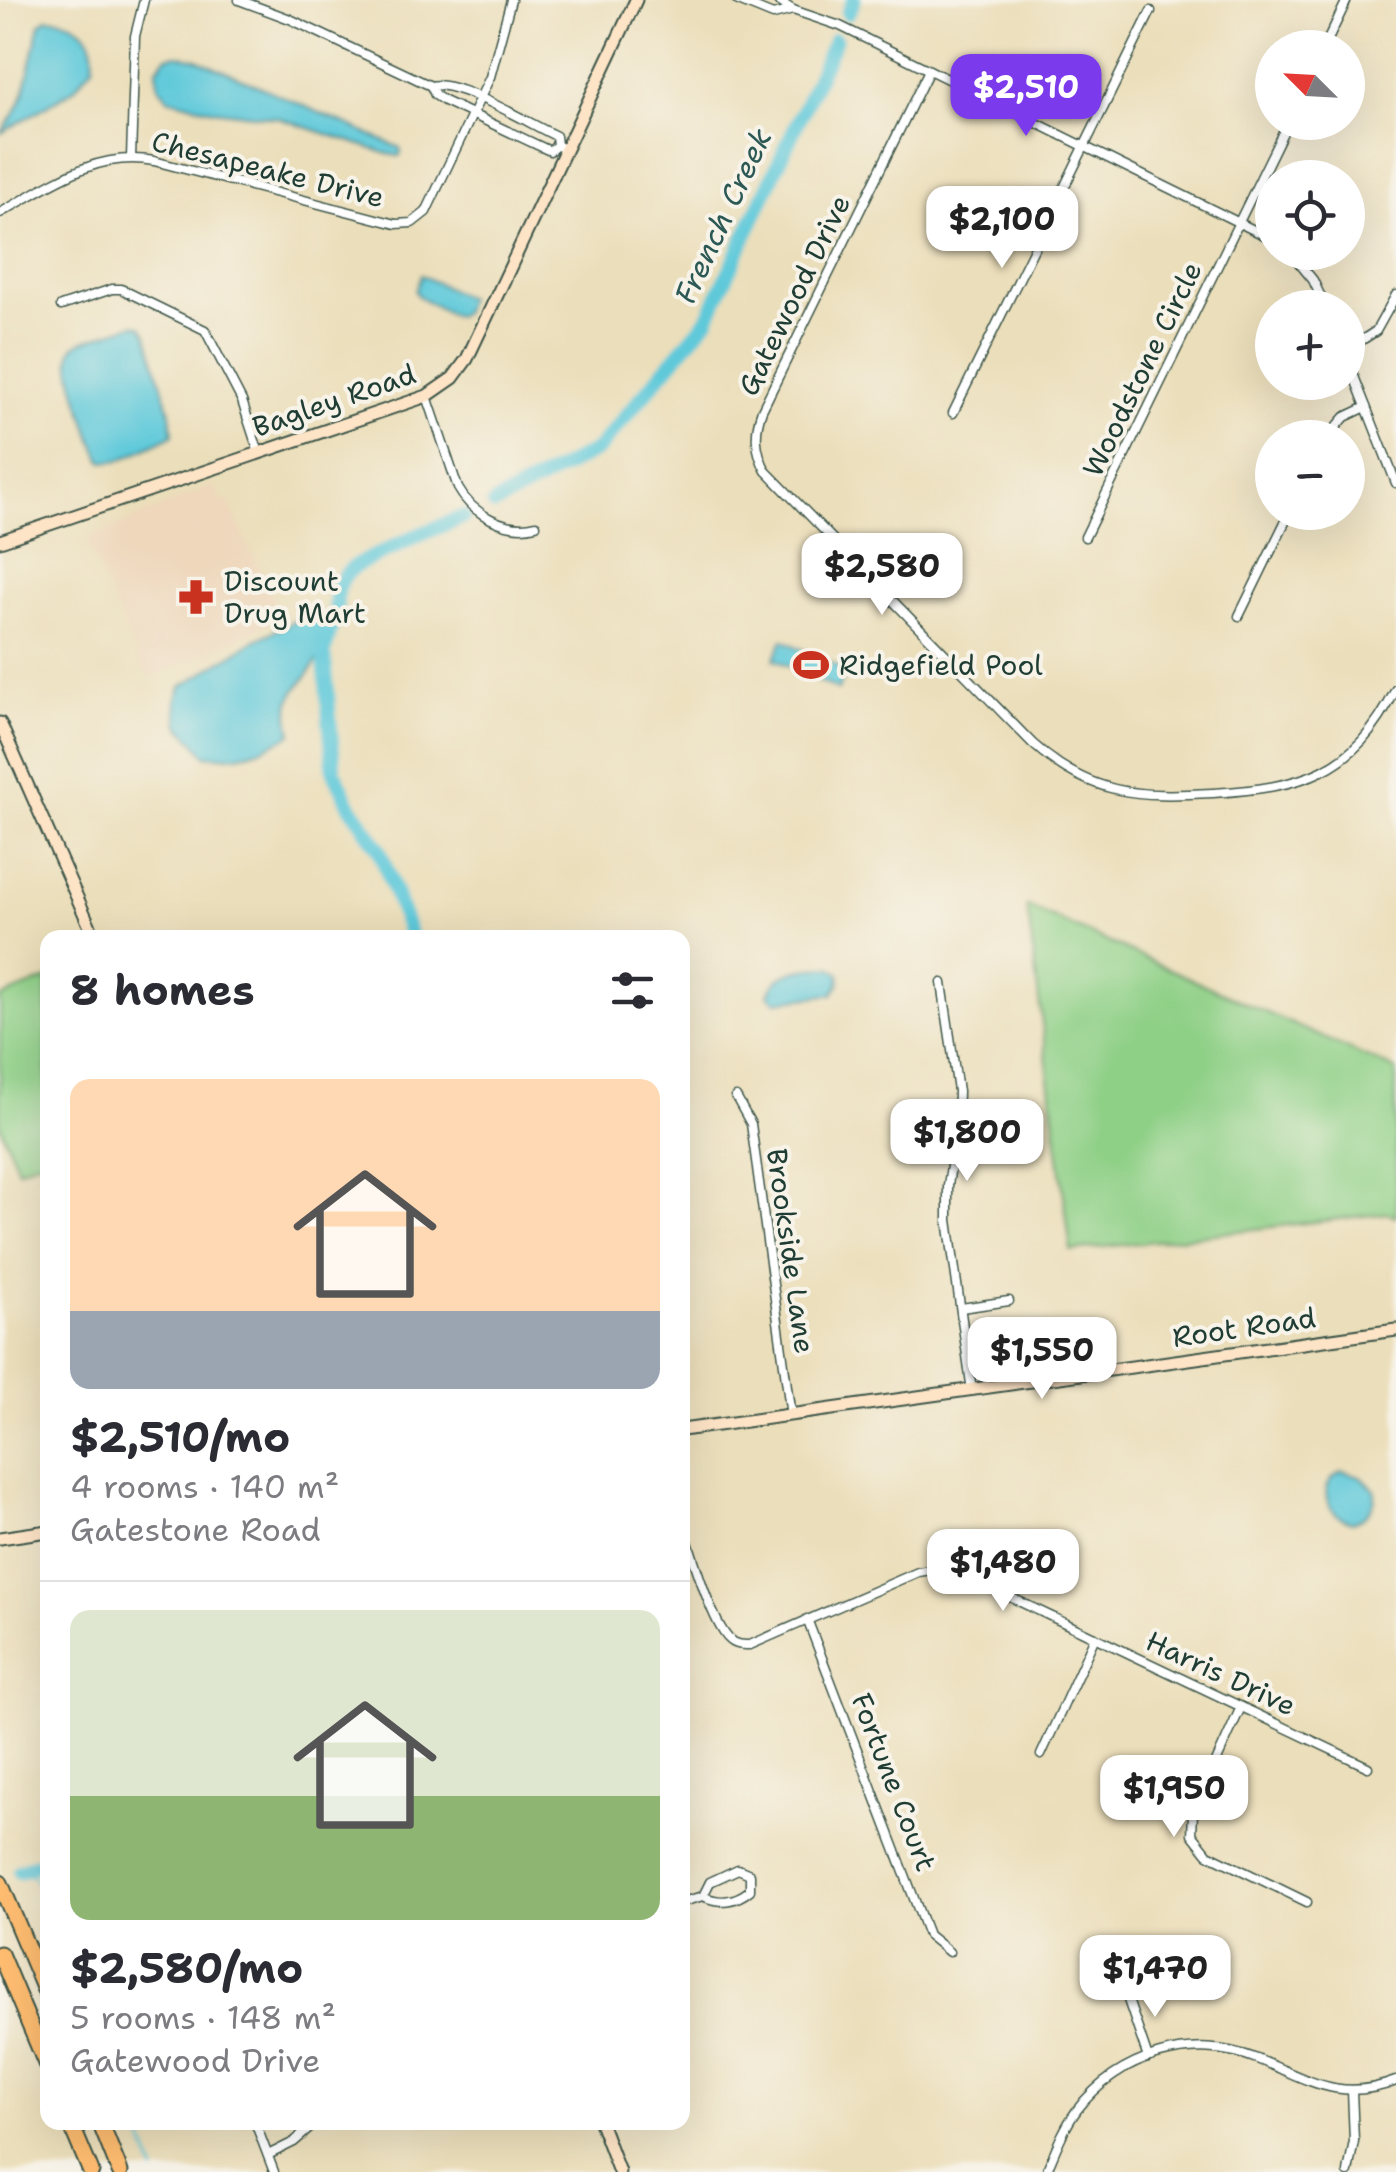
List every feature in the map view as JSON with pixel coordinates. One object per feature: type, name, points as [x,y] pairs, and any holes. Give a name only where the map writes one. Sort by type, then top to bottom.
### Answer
[{"type":"highway","points":[[0,1883],[40,1978]]},
{"type":"highway","points":[[0,1954],[40,2049]]},
{"type":"highway","points":[[73,2130],[91,2172]]},
{"type":"highway","points":[[103,2130],[120,2172]]},
{"type":"street","points":[[131,158],[135,36],[144,0]]},
{"type":"street","points":[[239,0],[290,19],[431,86],[450,86],[556,136],[561,148],[550,151],[440,99],[431,86]]},
{"type":"street","name":"Chesapeake Drive","points":[[0,214],[84,168],[107,160],[131,158],[406,225],[426,212],[493,70],[510,0]]},
{"type":"street","name":"Bagley Road","points":[[0,541],[427,396],[452,378],[467,360],[561,148],[636,0]]},
{"type":"street","points":[[736,0],[774,15],[793,10]]},
{"type":"street","points":[[777,0],[793,10],[840,26],[1255,230]]},
{"type":"street","points":[[1333,30],[1347,0]]},
{"type":"street","points":[[953,413],[1150,11]]},
{"type":"street","name":"Gatewood Drive","points":[[929,70],[762,410],[756,441],[766,471],[1033,744],[1070,772],[1103,788],[1154,796],[1271,788],[1302,780],[1324,771],[1358,745],[1376,725],[1396,689]]},
{"type":"street","name":"Woodstone Circle","points":[[1085,537],[1279,140]]},
{"type":"street","points":[[61,306],[121,288],[202,327],[242,400],[259,453]]},
{"type":"street","points":[[1365,340],[1372,336],[1396,295]]},
{"type":"street","points":[[427,396],[466,501],[514,528],[536,525]]},
{"type":"street","points":[[1363,400],[1396,482]]},
{"type":"street","points":[[1343,420],[1366,407]]},
{"type":"street","points":[[1239,616],[1281,530]]},
{"type":"street","points":[[0,723],[91,930]]},
{"type":"street","points":[[942,983],[958,1090],[948,1210],[972,1391]]},
{"type":"street","name":"Brookside Lane","points":[[736,1096],[751,1124],[791,1416]]},
{"type":"street","points":[[961,1308],[1009,1301]]},
{"type":"street","name":"Root Road","points":[[690,1429],[1396,1330]]},
{"type":"street","points":[[0,1538],[40,1532]]},
{"type":"street","name":"Harris Drive","points":[[690,1547],[731,1641],[750,1644],[914,1573],[938,1569],[968,1577],[1368,1767]]},
{"type":"street","name":"Fortune Court","points":[[807,1620],[928,1934],[950,1952]]},
{"type":"street","points":[[1041,1755],[1095,1637]]},
{"type":"street","points":[[1241,1707],[1193,1813],[1192,1834],[1196,1844],[1208,1854],[1307,1902]]},
{"type":"street","points":[[690,1900],[703,1896],[717,1903],[743,1896],[750,1890],[750,1874],[738,1869],[710,1882],[703,1896]]},
{"type":"street","points":[[1126,1994],[1148,2058]]},
{"type":"street","points":[[1046,2172],[1065,2129],[1085,2101],[1115,2074],[1148,2058],[1179,2050],[1219,2050],[1258,2059],[1305,2082],[1352,2090],[1366,2090],[1396,2080]]},
{"type":"street","points":[[1348,2172],[1354,2142],[1352,2090]]},
{"type":"street","points":[[259,2130],[274,2172]]},
{"type":"street","points":[[268,2155],[294,2142],[307,2130]]},
{"type":"street","points":[[603,2130],[616,2171]]},
{"type":"shaded area","points":[[214,485],[221,503],[228,501],[282,617],[157,675],[148,674],[141,667],[87,539]]},
{"type":"green space","points":[[1027,906],[1396,1070],[1396,1216],[1388,1213],[1071,1251]]},
{"type":"green space","points":[[40,982],[40,1160],[18,1169],[0,1125],[0,998]]},
{"type":"water","points":[[48,18],[68,22],[83,31],[92,46],[93,66],[73,90],[0,134],[24,93],[40,24]]},
{"type":"water","points":[[166,57],[197,59],[400,148],[401,153],[388,154],[278,118],[214,110],[170,99],[158,86],[157,69]]},
{"type":"water","points":[[421,275],[467,298],[463,312],[451,315],[418,296],[415,291]]},
{"type":"water","points":[[135,324],[147,334],[173,435],[121,460],[103,462],[77,392],[71,352],[81,342]]},
{"type":"water","points":[[311,613],[326,629],[317,661],[291,700],[292,734],[251,752],[206,755],[179,725],[176,701],[181,687],[252,642]]},
{"type":"water","name":"Ridgefield Pool","points":[[783,640],[847,671],[838,690],[774,659]]},
{"type":"water","points":[[831,967],[840,974],[833,994],[776,1001],[769,995],[786,974]]},
{"type":"water","points":[[1342,1471],[1360,1476],[1375,1490],[1370,1510],[1352,1522],[1336,1513],[1327,1499],[1329,1484]]},
{"type":"waterway","name":"French Creek","points":[[848,13],[854,0]]},
{"type":"waterway","name":"French Creek","points":[[494,504],[598,449],[707,320],[835,40]]},
{"type":"waterway","name":"French Creek","points":[[408,930],[379,849],[350,805],[334,771],[324,653],[336,609],[337,588],[345,575],[355,566],[463,517]]},
{"type":"waterway","name":"French Creek","points":[[20,1871],[40,1863]]},
{"type":"waterway","name":"French Creek","points":[[20,1871],[34,1877],[40,1889]]},
{"type":"waterway","name":"French Creek","points":[[139,2130],[155,2172]]},
{"type":"place","name":"Discount Drug Mart","points":[[196,597]]},
{"type":"place","name":"Ridgefield Pool","points":[[811,665]]}]
